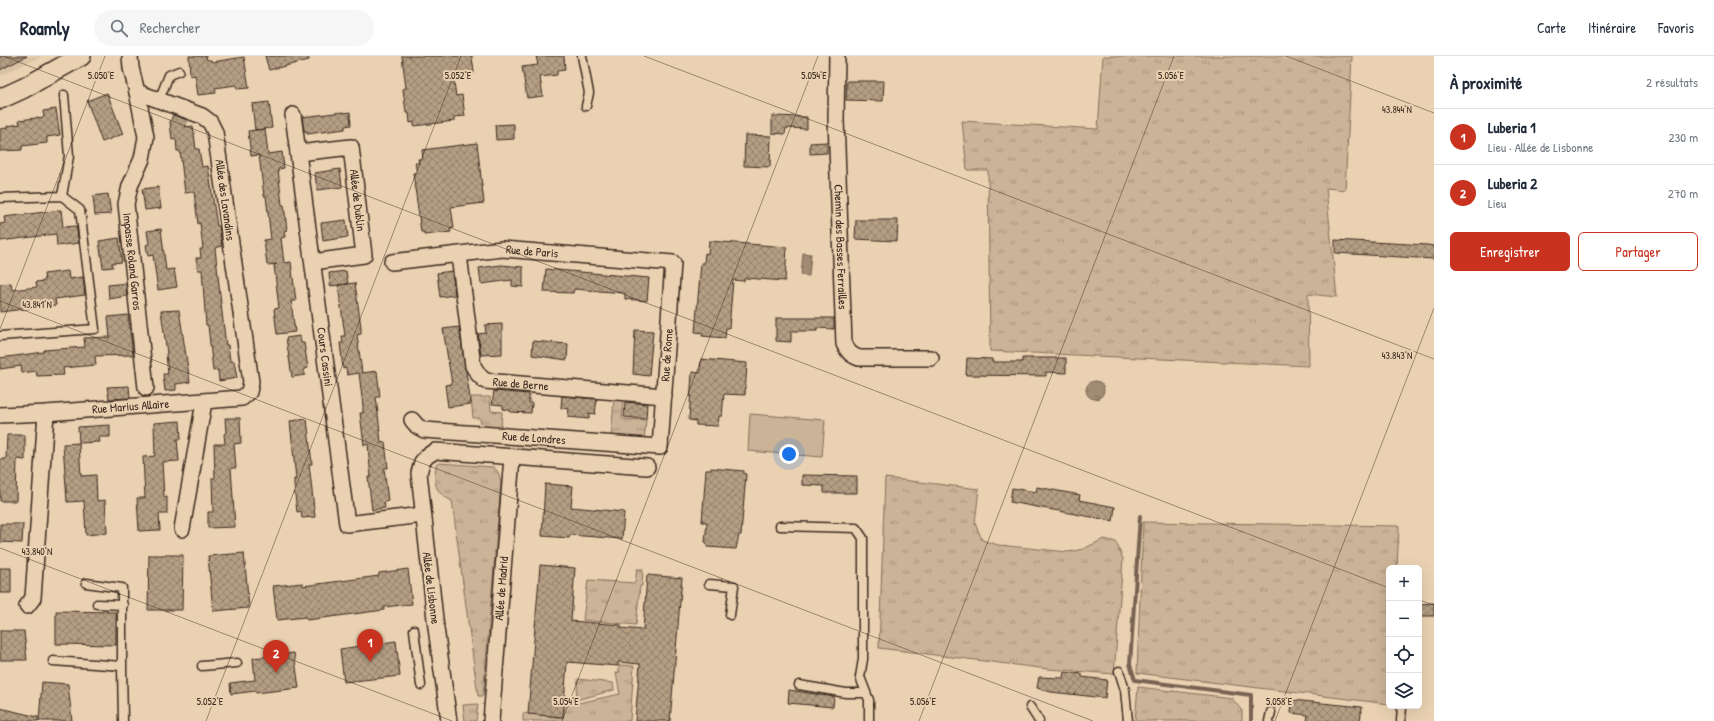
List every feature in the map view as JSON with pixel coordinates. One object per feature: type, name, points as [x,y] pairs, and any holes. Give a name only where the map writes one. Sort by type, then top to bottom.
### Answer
[{"type":"street","points":[[0,99],[24,88],[80,56]]},
{"type":"street","name":"Chemin des Basses Ferrailles","points":[[836,56],[844,344],[847,351],[859,358],[931,358]]},
{"type":"street","points":[[128,60],[137,92]]},
{"type":"street","name":"Allée des Lavandins","points":[[137,92],[202,116],[210,122],[215,132],[251,382]]},
{"type":"street","name":"Impasse Roland Garros","points":[[137,92],[146,137],[142,159],[130,186],[126,204],[146,388]]},
{"type":"street","name":"Cours Cassini","points":[[293,114],[347,524],[422,515]]},
{"type":"street","name":"Allée de Dublin","points":[[298,153],[351,148],[364,255],[313,262]]},
{"type":"street","name":"Rue de Paris","points":[[392,262],[502,249],[673,263]]},
{"type":"street","name":"Rue de Berne","points":[[459,255],[473,366],[485,381],[664,396]]},
{"type":"street","name":"Rue de Rome","points":[[660,447],[673,263]]},
{"type":"street","name":"Rue Marius Allaire","points":[[0,415],[204,402],[242,398],[249,392],[251,382]]},
{"type":"street","points":[[182,529],[204,402]]},
{"type":"street","points":[[27,606],[33,598],[46,413]]},
{"type":"street","name":"Rue de Londres","points":[[412,420],[424,430],[660,447]]},
{"type":"street","name":"Allée de Lisbonne","points":[[449,721],[422,515],[418,473],[422,462],[427,456],[435,451],[512,457]]},
{"type":"street","points":[[512,457],[647,467]]},
{"type":"street","name":"Allée de Madrid","points":[[491,721],[512,457]]},
{"type":"lane","points":[[582,56],[589,93],[586,106]]},
{"type":"lane","points":[[159,100],[169,75],[178,71]]},
{"type":"lane","points":[[62,196],[69,156],[64,95]]},
{"type":"lane","points":[[0,198],[62,196],[80,210],[95,329],[0,336]]},
{"type":"lane","points":[[780,526],[856,528],[863,538],[863,659],[860,677],[869,700],[869,721]]},
{"type":"lane","points":[[86,583],[122,588],[123,721]]},
{"type":"lane","points":[[709,584],[734,586],[730,615]]},
{"type":"lane","points":[[97,604],[123,605]]},
{"type":"lane","points":[[414,630],[421,685]]},
{"type":"lane","points":[[53,661],[122,666]]},
{"type":"lane","points":[[202,666],[237,663]]},
{"type":"lane","points":[[1119,671],[1125,690],[1128,721]]},
{"type":"lane","points":[[799,685],[846,693],[866,693]]},
{"type":"lane","points":[[1030,707],[1039,721]]},
{"type":"lane","points":[[1401,721],[1402,709]]},
{"type":"lane","points":[[1269,721],[1270,712]]},
{"type":"shaded area","points":[[0,56],[42,56],[0,76]]},
{"type":"green space","points":[[1103,56],[1352,56],[1345,190],[1326,188],[1337,297],[1308,294],[1309,366],[990,351],[988,170],[967,170],[962,121],[1098,129]]},
{"type":"green space","points":[[471,397],[490,397],[491,411],[502,412],[501,428],[481,427],[480,418],[473,418]]},
{"type":"green space","points":[[614,399],[623,399],[622,419],[646,420],[644,442],[611,439]]},
{"type":"green space","points":[[750,414],[825,420],[822,457],[748,451]]},
{"type":"green space","points":[[439,463],[493,467],[498,472],[501,484],[483,696],[478,696],[452,501],[438,491],[435,482],[436,465]]},
{"type":"green space","points":[[885,478],[979,489],[975,523],[982,540],[998,545],[1068,552],[1083,549],[1104,539],[1116,542],[1123,559],[1114,674],[1048,669],[879,648]]},
{"type":"green space","points":[[1143,522],[1399,526],[1397,565],[1386,565],[1386,704],[1137,673]]},
{"type":"green space","points":[[637,569],[643,569],[636,625],[583,620],[588,580],[635,583]]},
{"type":"green space","points":[[619,665],[634,666],[630,721],[523,721],[523,713],[563,718],[565,706],[620,694],[616,673],[619,672]]},
{"type":"green space","points":[[578,679],[613,683],[614,690],[576,700]]},
{"type":"green space","points":[[1138,687],[1232,698],[1242,711],[1242,721],[1135,721]]},
{"type":"green space","points":[[478,704],[476,721],[465,721],[463,705]]},
{"type":"water","points":[[803,253],[811,254],[809,276],[801,275]]},
{"type":"water","points":[[1095,381],[1101,384],[1104,390],[1101,396],[1095,399],[1089,396],[1086,390],[1089,384]]},
{"type":"building","points":[[0,56],[27,56],[0,70]]},
{"type":"building","points":[[189,56],[206,56],[207,60],[211,60],[212,62],[244,57],[249,88],[237,89],[236,85],[215,88],[216,93],[198,95],[195,75],[190,76]]},
{"type":"building","points":[[265,56],[308,56],[309,60],[269,70]]},
{"type":"building","points":[[402,56],[472,56],[474,73],[453,75],[456,96],[462,95],[465,116],[454,117],[454,121],[414,126],[414,122],[410,123],[409,113],[406,113],[403,89],[406,88]]},
{"type":"building","points":[[536,56],[564,56],[565,70],[557,71],[557,75],[540,77],[543,96],[527,98],[522,67],[538,65]]},
{"type":"building","points":[[847,81],[884,81],[883,101],[846,100]]},
{"type":"building","points":[[107,93],[123,134],[102,142],[87,101]]},
{"type":"building","points":[[269,102],[272,128],[255,130],[252,104]]},
{"type":"building","points":[[56,109],[60,135],[47,137],[47,143],[22,146],[22,150],[0,151],[0,129],[7,128],[7,126],[20,124],[19,120],[44,117],[43,111]]},
{"type":"building","points":[[350,112],[351,125],[345,126],[345,129],[307,134],[307,131],[304,131],[302,117]]},
{"type":"building","points":[[173,115],[188,120],[185,127],[193,126],[196,149],[199,149],[202,167],[208,166],[217,226],[219,226],[222,246],[215,248],[226,345],[228,345],[230,361],[234,361],[237,378],[219,381],[218,370],[213,371],[208,325],[206,325],[202,270],[198,270],[196,258],[201,258],[200,249],[203,249],[200,223],[198,224],[194,192],[185,193],[180,151],[177,151],[176,139],[172,140],[170,122]]},
{"type":"building","points":[[772,116],[807,117],[807,129],[786,128],[785,134],[772,133]]},
{"type":"building","points":[[514,124],[514,139],[496,140],[495,125]]},
{"type":"building","points":[[265,129],[268,154],[282,152],[284,168],[278,169],[282,205],[284,205],[287,230],[284,231],[285,237],[281,238],[284,263],[291,262],[296,301],[291,301],[295,332],[277,334],[274,309],[279,308],[274,265],[277,264],[267,265],[264,240],[271,239],[266,196],[264,196],[259,155],[251,156],[248,131]]},
{"type":"building","points":[[745,135],[771,136],[770,167],[744,166]]},
{"type":"building","points":[[827,142],[827,153],[810,154],[810,143]]},
{"type":"building","points":[[477,143],[484,203],[451,207],[454,228],[450,229],[451,232],[424,235],[424,232],[421,232],[413,173],[417,173],[415,163],[419,163],[418,159],[423,159],[422,150]]},
{"type":"building","points":[[340,169],[342,187],[317,190],[315,173]]},
{"type":"building","points":[[158,187],[161,208],[145,210],[142,189]]},
{"type":"building","points":[[108,194],[111,214],[95,215],[93,196]]},
{"type":"building","points":[[61,210],[63,227],[76,226],[79,243],[57,246],[56,234],[0,241],[0,224],[5,223],[4,217]]},
{"type":"building","points":[[346,220],[348,237],[323,241],[321,223]]},
{"type":"building","points":[[856,220],[898,220],[897,241],[855,239]]},
{"type":"building","points":[[161,229],[166,270],[174,269],[177,287],[158,290],[153,255],[148,256],[146,245],[149,244],[147,231]]},
{"type":"building","points":[[119,238],[122,262],[112,263],[113,267],[103,268],[99,241]]},
{"type":"building","points":[[1335,240],[1434,246],[1434,259],[1335,253]]},
{"type":"building","points":[[709,241],[787,247],[785,281],[745,278],[744,281],[733,280],[729,328],[726,328],[725,338],[702,336],[703,333],[695,332],[701,263],[704,263],[705,253],[708,254]]},
{"type":"building","points":[[501,265],[523,267],[523,287],[512,286],[512,280],[481,284],[479,268]]},
{"type":"building","points":[[546,269],[649,278],[647,301],[625,299],[625,293],[574,289],[573,293],[544,292]]},
{"type":"building","points":[[68,271],[69,279],[83,277],[85,295],[55,299],[56,305],[0,312],[0,284],[11,283],[12,290],[37,287],[36,282],[45,281],[44,274]]},
{"type":"building","points":[[346,271],[348,284],[330,286],[329,273]]},
{"type":"building","points":[[452,271],[455,295],[440,297],[437,273]]},
{"type":"building","points":[[126,283],[127,296],[109,299],[108,285]]},
{"type":"building","points":[[355,283],[361,327],[361,334],[357,335],[362,373],[377,371],[380,397],[376,397],[381,443],[385,442],[388,468],[384,468],[388,501],[384,502],[385,508],[372,510],[368,477],[371,477],[368,444],[364,445],[360,413],[363,413],[363,406],[359,373],[347,375],[346,368],[343,369],[340,343],[343,343],[342,336],[345,336],[338,285]]},
{"type":"building","points":[[179,310],[190,382],[176,384],[176,390],[165,391],[163,374],[168,374],[167,353],[161,311]]},
{"type":"building","points":[[128,315],[133,355],[95,356],[96,365],[63,368],[64,375],[37,376],[36,371],[22,373],[21,366],[0,369],[0,358],[44,352],[44,350],[85,347],[84,338],[110,337],[108,317]]},
{"type":"building","points":[[776,318],[834,318],[834,329],[817,328],[817,331],[791,331],[791,342],[776,341]]},
{"type":"building","points":[[502,324],[502,354],[481,355],[478,334],[486,333],[485,325]]},
{"type":"building","points":[[459,327],[471,404],[448,407],[445,385],[452,384],[443,329]]},
{"type":"building","points":[[635,330],[653,331],[649,376],[633,374]]},
{"type":"building","points":[[300,336],[301,343],[304,343],[308,368],[304,369],[305,375],[292,377],[286,338]]},
{"type":"building","points":[[533,341],[568,344],[567,360],[532,355]]},
{"type":"building","points":[[967,358],[992,359],[992,362],[1022,362],[1022,358],[1066,358],[1066,373],[1046,372],[1046,376],[966,375]]},
{"type":"building","points":[[701,359],[747,363],[745,395],[724,394],[722,416],[719,416],[718,426],[696,425],[696,421],[689,420],[692,372],[700,373]]},
{"type":"building","points":[[129,386],[130,398],[109,399],[107,387]]},
{"type":"building","points":[[494,391],[529,394],[529,403],[532,403],[531,413],[510,412],[510,410],[503,409],[503,405],[492,404]]},
{"type":"building","points":[[562,396],[597,399],[595,414],[589,413],[589,419],[568,417],[569,409],[561,408]]},
{"type":"building","points":[[625,402],[647,404],[646,419],[624,417]]},
{"type":"building","points":[[225,418],[240,418],[241,443],[234,444],[236,468],[231,468],[235,527],[208,528],[208,512],[213,512],[212,478],[215,478],[214,444],[225,444]]},
{"type":"building","points":[[307,419],[312,464],[309,464],[315,517],[302,518],[301,511],[297,512],[294,486],[294,479],[296,479],[290,421]]},
{"type":"building","points":[[180,421],[181,439],[177,439],[179,461],[162,462],[164,497],[167,497],[167,514],[159,514],[160,530],[139,531],[137,498],[145,498],[143,457],[155,456],[154,423]]},
{"type":"building","points":[[110,425],[110,437],[99,437],[100,442],[79,443],[78,427]]},
{"type":"building","points":[[7,435],[25,435],[25,460],[17,459],[16,501],[0,501],[0,459],[6,459]]},
{"type":"building","points":[[79,443],[81,476],[96,475],[97,501],[105,500],[107,533],[86,535],[84,501],[67,502],[63,444]]},
{"type":"building","points":[[711,468],[744,471],[744,474],[746,474],[741,535],[739,535],[736,549],[707,547],[707,543],[705,542],[707,522],[702,522],[706,470],[711,470]]},
{"type":"building","points":[[802,475],[857,476],[857,493],[824,493],[824,486],[802,485]]},
{"type":"building","points":[[545,484],[573,486],[571,507],[624,512],[622,539],[570,535],[569,538],[542,536]]},
{"type":"building","points":[[1037,487],[1080,495],[1079,500],[1115,507],[1113,521],[1010,502],[1012,488],[1036,492]]},
{"type":"building","points":[[0,524],[23,524],[22,543],[0,542]]},
{"type":"building","points":[[244,553],[249,608],[213,611],[208,556]]},
{"type":"building","points":[[149,555],[183,555],[182,610],[148,610]]},
{"type":"building","points":[[540,565],[575,568],[571,621],[621,625],[621,628],[643,630],[647,575],[682,578],[670,721],[635,721],[640,664],[618,662],[618,666],[567,662],[563,717],[528,714]]},
{"type":"building","points":[[0,568],[11,568],[11,593],[0,593]]},
{"type":"building","points":[[408,569],[412,604],[384,607],[384,610],[307,620],[306,617],[277,620],[273,586],[303,583],[303,586],[379,576],[379,573]]},
{"type":"building","points":[[1434,603],[1434,616],[1422,616],[1422,604]]},
{"type":"building","points":[[56,611],[116,612],[116,645],[56,644]]},
{"type":"building","points":[[0,631],[24,631],[27,660],[0,660]]},
{"type":"building","points":[[396,641],[400,676],[344,682],[340,649]]},
{"type":"building","points":[[294,653],[299,688],[256,693],[256,691],[231,694],[230,683],[255,680],[253,658]]},
{"type":"building","points":[[1064,672],[1082,674],[1082,677],[1107,680],[1105,698],[1051,692],[1037,688],[1039,677],[1063,678]]},
{"type":"building","points":[[42,682],[68,684],[72,721],[39,721]]},
{"type":"building","points":[[789,690],[834,697],[833,707],[788,703]]},
{"type":"building","points":[[1292,700],[1362,707],[1360,721],[1307,721],[1308,715],[1291,713]]},
{"type":"building","points":[[0,708],[38,717],[38,721],[0,721]]},
{"type":"waterway","points":[[1140,516],[1130,664],[1135,680],[1251,695],[1251,721]]},
{"type":"place","name":"Luberia 1","points":[[370,662]]},
{"type":"place","name":"Luberia 2","points":[[276,673]]}]
